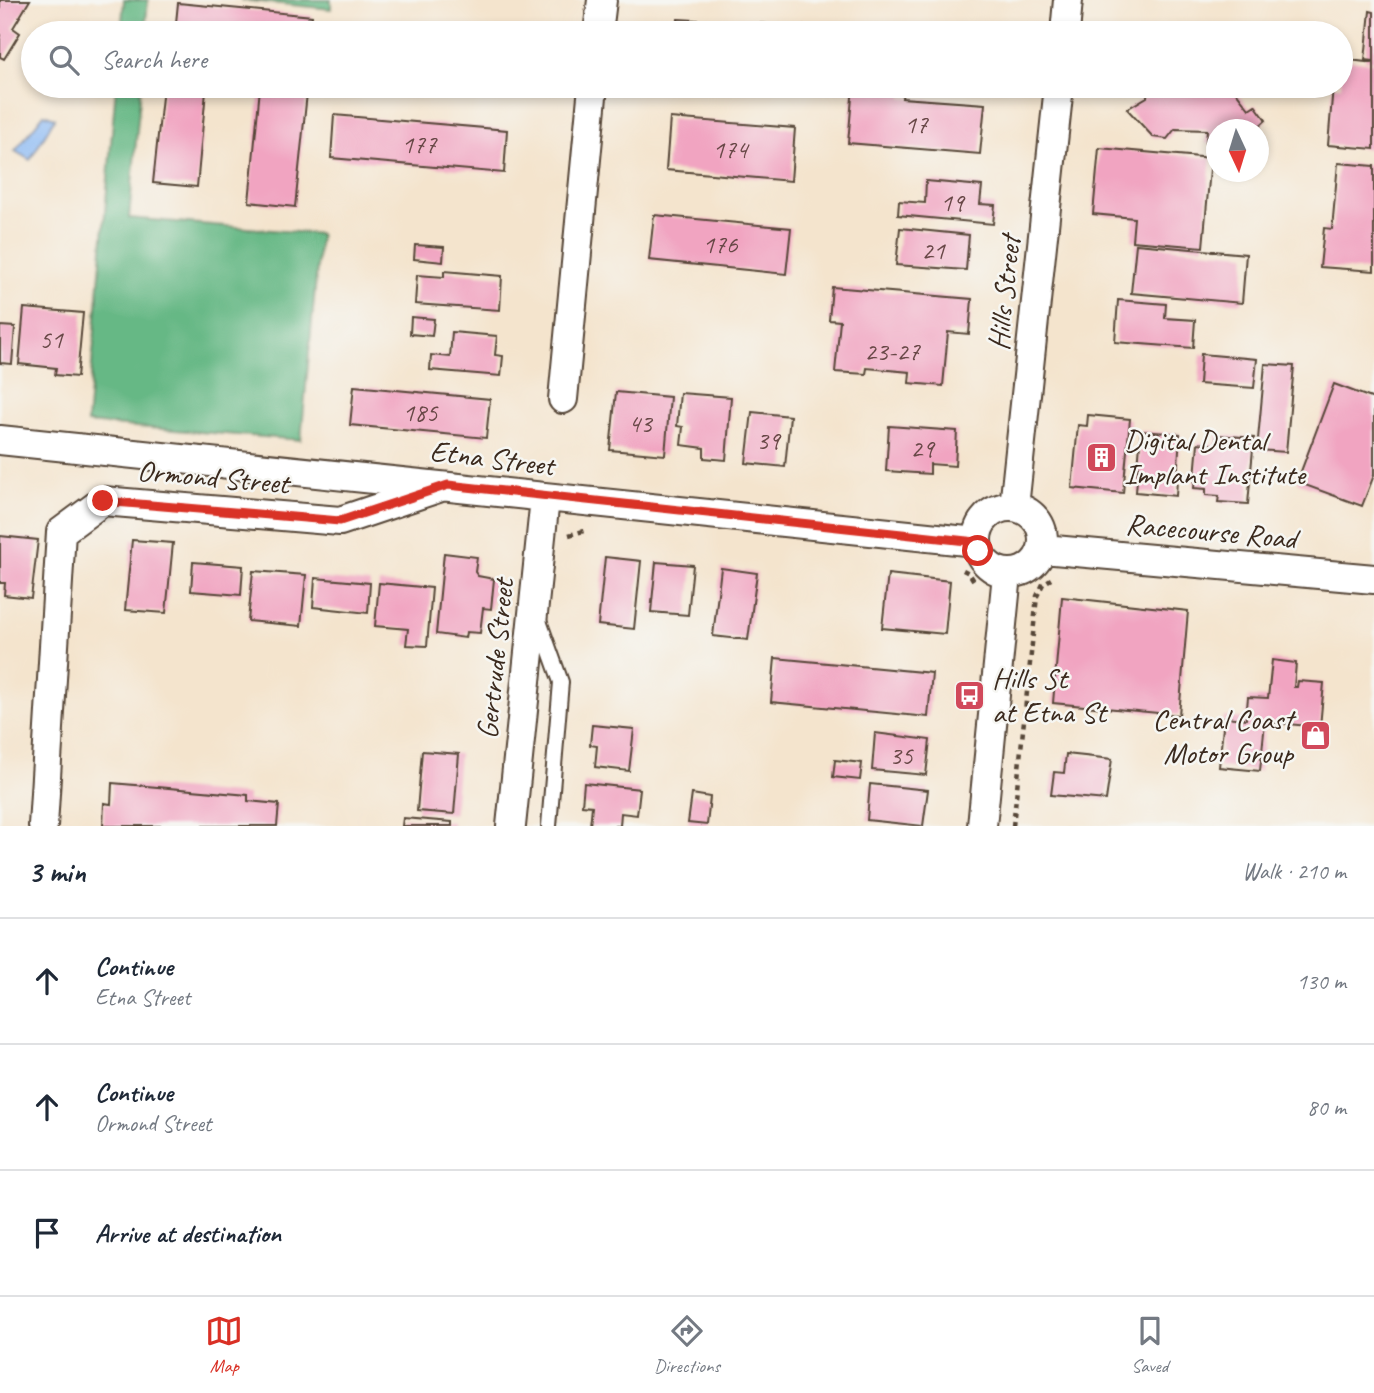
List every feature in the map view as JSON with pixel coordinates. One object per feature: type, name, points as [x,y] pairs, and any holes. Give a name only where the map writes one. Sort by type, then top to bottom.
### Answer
[{"type":"street","points":[[599,21],[601,0]]},
{"type":"street","points":[[1066,21],[1068,0]]},
{"type":"street","points":[[563,398],[592,98]]},
{"type":"street","name":"Hills Street","points":[[1014,507],[1058,98]]},
{"type":"street","name":"Etna Street","points":[[0,440],[976,542]]},
{"type":"street","name":"Ormond Street","points":[[43,826],[61,532],[103,501],[340,521],[448,485]]},
{"type":"street","name":"Gertrude Street","points":[[511,826],[536,610],[545,498]]},
{"type":"street","points":[[1014,507],[1034,517],[1041,527],[1043,549],[1033,565],[1026,570],[1007,574],[989,567],[982,560],[976,542],[981,523],[987,516],[995,510],[1014,507]]},
{"type":"street","name":"Racecourse Road","points":[[1043,549],[1374,579]]},
{"type":"street","points":[[982,826],[1007,574]]},
{"type":"lane","points":[[536,610],[561,682],[549,826]]},
{"type":"path","points":[[1013,826],[1037,596],[1043,584],[1051,579]]},
{"type":"green space","points":[[124,0],[148,0],[146,21],[122,21]]},
{"type":"green space","points":[[241,0],[331,0],[331,9]]},
{"type":"green space","points":[[115,98],[140,98],[129,218],[320,234],[301,440],[87,423]]},
{"type":"water","points":[[44,114],[55,118],[30,160],[15,151]]},
{"type":"building","points":[[0,0],[30,0],[13,28],[20,33],[4,59],[0,57]]},
{"type":"building","points":[[178,3],[312,16],[311,21],[176,21]]},
{"type":"building","points":[[1370,11],[1374,12],[1374,61],[1365,60]]},
{"type":"building","points":[[678,19],[714,21],[678,21]]},
{"type":"building","points":[[1353,60],[1374,63],[1374,149],[1328,145],[1332,98],[1353,98]]},
{"type":"building","points":[[162,98],[205,98],[197,187],[153,183]]},
{"type":"building","points":[[259,98],[306,98],[295,207],[249,202]]},
{"type":"building","points":[[852,98],[902,98],[985,104],[980,154],[848,143]]},
{"type":"building","points":[[1145,98],[1241,98],[1249,109],[1255,105],[1265,119],[1206,119],[1206,130],[1175,129],[1167,139],[1153,137],[1127,109]]},
{"type":"building","points":[[334,115],[507,130],[504,173],[331,158]]},
{"type":"building","points":[[670,118],[795,128],[791,181],[666,170]]},
{"type":"building","points":[[1099,148],[1206,158],[1206,182],[1209,182],[1203,247],[1132,241],[1134,218],[1093,214]]},
{"type":"building","points":[[1338,163],[1374,166],[1374,271],[1320,267],[1324,228],[1332,229]]},
{"type":"building","points":[[926,181],[982,186],[980,204],[995,205],[993,224],[898,215],[899,201],[925,203]]},
{"type":"building","points":[[654,215],[791,228],[786,274],[649,260]]},
{"type":"building","points":[[900,228],[969,235],[966,270],[896,265]]},
{"type":"building","points":[[1136,244],[1246,254],[1242,303],[1131,293]]},
{"type":"building","points":[[415,245],[444,247],[443,262],[414,259]]},
{"type":"building","points":[[444,271],[502,276],[500,310],[415,304],[417,275],[444,277]]},
{"type":"building","points":[[832,287],[972,299],[969,334],[948,332],[943,386],[909,383],[910,372],[867,368],[866,374],[835,372],[840,321],[829,320]]},
{"type":"building","points":[[1118,300],[1166,304],[1165,318],[1195,320],[1193,348],[1115,342]]},
{"type":"building","points":[[24,308],[83,313],[77,377],[55,375],[56,368],[19,364]]},
{"type":"building","points":[[411,317],[434,319],[432,336],[410,334]]},
{"type":"building","points":[[0,326],[15,327],[12,364],[0,363]]},
{"type":"building","points":[[452,332],[497,336],[495,355],[503,356],[501,376],[430,370],[431,355],[450,357]]},
{"type":"building","points":[[1201,354],[1257,359],[1254,388],[1199,384]]},
{"type":"building","points":[[1265,364],[1294,366],[1286,452],[1257,450]]},
{"type":"building","points":[[1334,384],[1374,399],[1374,475],[1362,506],[1297,482]]},
{"type":"building","points":[[354,386],[490,399],[486,438],[350,425]]},
{"type":"building","points":[[616,392],[670,397],[665,455],[610,450]]},
{"type":"building","points":[[680,393],[731,397],[726,460],[704,458],[704,448],[681,445],[683,427],[677,426]]},
{"type":"building","points":[[752,412],[790,416],[785,467],[746,463]]},
{"type":"building","name":"Digital Dental Implant Institute","points":[[1088,415],[1130,419],[1123,493],[1072,488],[1078,425],[1087,426]]},
{"type":"building","points":[[889,426],[957,431],[955,466],[930,464],[930,474],[886,471]]},
{"type":"building","points":[[1141,431],[1180,434],[1176,496],[1136,492]]},
{"type":"building","points":[[1217,435],[1254,438],[1248,504],[1218,502],[1219,496],[1206,495],[1206,489],[1194,488],[1198,443],[1216,445]]},
{"type":"building","points":[[0,536],[38,540],[31,598],[4,595],[5,583],[0,583]]},
{"type":"building","points":[[132,540],[173,543],[166,613],[125,610]]},
{"type":"building","points":[[444,553],[477,557],[475,572],[478,576],[494,579],[491,609],[483,608],[480,633],[466,632],[465,638],[436,634]]},
{"type":"building","points":[[605,557],[641,561],[634,629],[598,625]]},
{"type":"building","points":[[193,562],[243,566],[241,595],[191,591]]},
{"type":"building","points":[[656,562],[693,565],[688,615],[651,612]]},
{"type":"building","points":[[721,568],[757,573],[748,640],[713,636]]},
{"type":"building","points":[[253,571],[306,575],[301,626],[248,621]]},
{"type":"building","points":[[888,574],[950,581],[945,634],[882,628]]},
{"type":"building","points":[[315,578],[370,583],[368,613],[313,607]]},
{"type":"building","points":[[379,583],[432,588],[427,646],[406,645],[408,629],[375,626]]},
{"type":"building","points":[[1062,597],[1188,611],[1179,715],[1053,703]]},
{"type":"building","points":[[775,658],[932,673],[928,717],[771,702]]},
{"type":"building","points":[[1272,660],[1296,663],[1294,687],[1297,687],[1298,681],[1324,683],[1320,727],[1265,722],[1260,771],[1219,767],[1224,717],[1246,719],[1248,697],[1268,698]]},
{"type":"building","points":[[592,725],[634,729],[629,771],[595,767],[597,746],[590,745]]},
{"type":"building","points":[[875,733],[930,740],[926,775],[872,770]]},
{"type":"building","points":[[422,751],[459,754],[454,814],[417,811]]},
{"type":"building","points":[[1066,754],[1112,759],[1106,800],[1051,795],[1054,772],[1064,773]]},
{"type":"building","points":[[835,760],[862,763],[860,780],[833,777]]},
{"type":"building","points":[[112,783],[248,795],[248,801],[279,804],[277,826],[103,826],[104,803],[111,804]]},
{"type":"building","points":[[584,783],[640,789],[637,815],[621,813],[620,826],[590,826],[592,806],[582,805]]},
{"type":"building","points":[[870,784],[928,790],[923,826],[867,820]]},
{"type":"building","points":[[692,794],[710,797],[707,825],[688,823]]},
{"type":"building","points":[[403,818],[452,822],[452,826],[402,826]]},
{"type":"place","name":"Digital Dental Implant Institute","points":[[1101,457]]},
{"type":"place","name":"Hills St at Etna St","points":[[969,695]]},
{"type":"place","name":"Central Coast Motor Group","points":[[1316,736]]},
{"type":"route","points":[[103,501],[340,521],[448,485],[545,498],[976,542],[978,551]]}]
